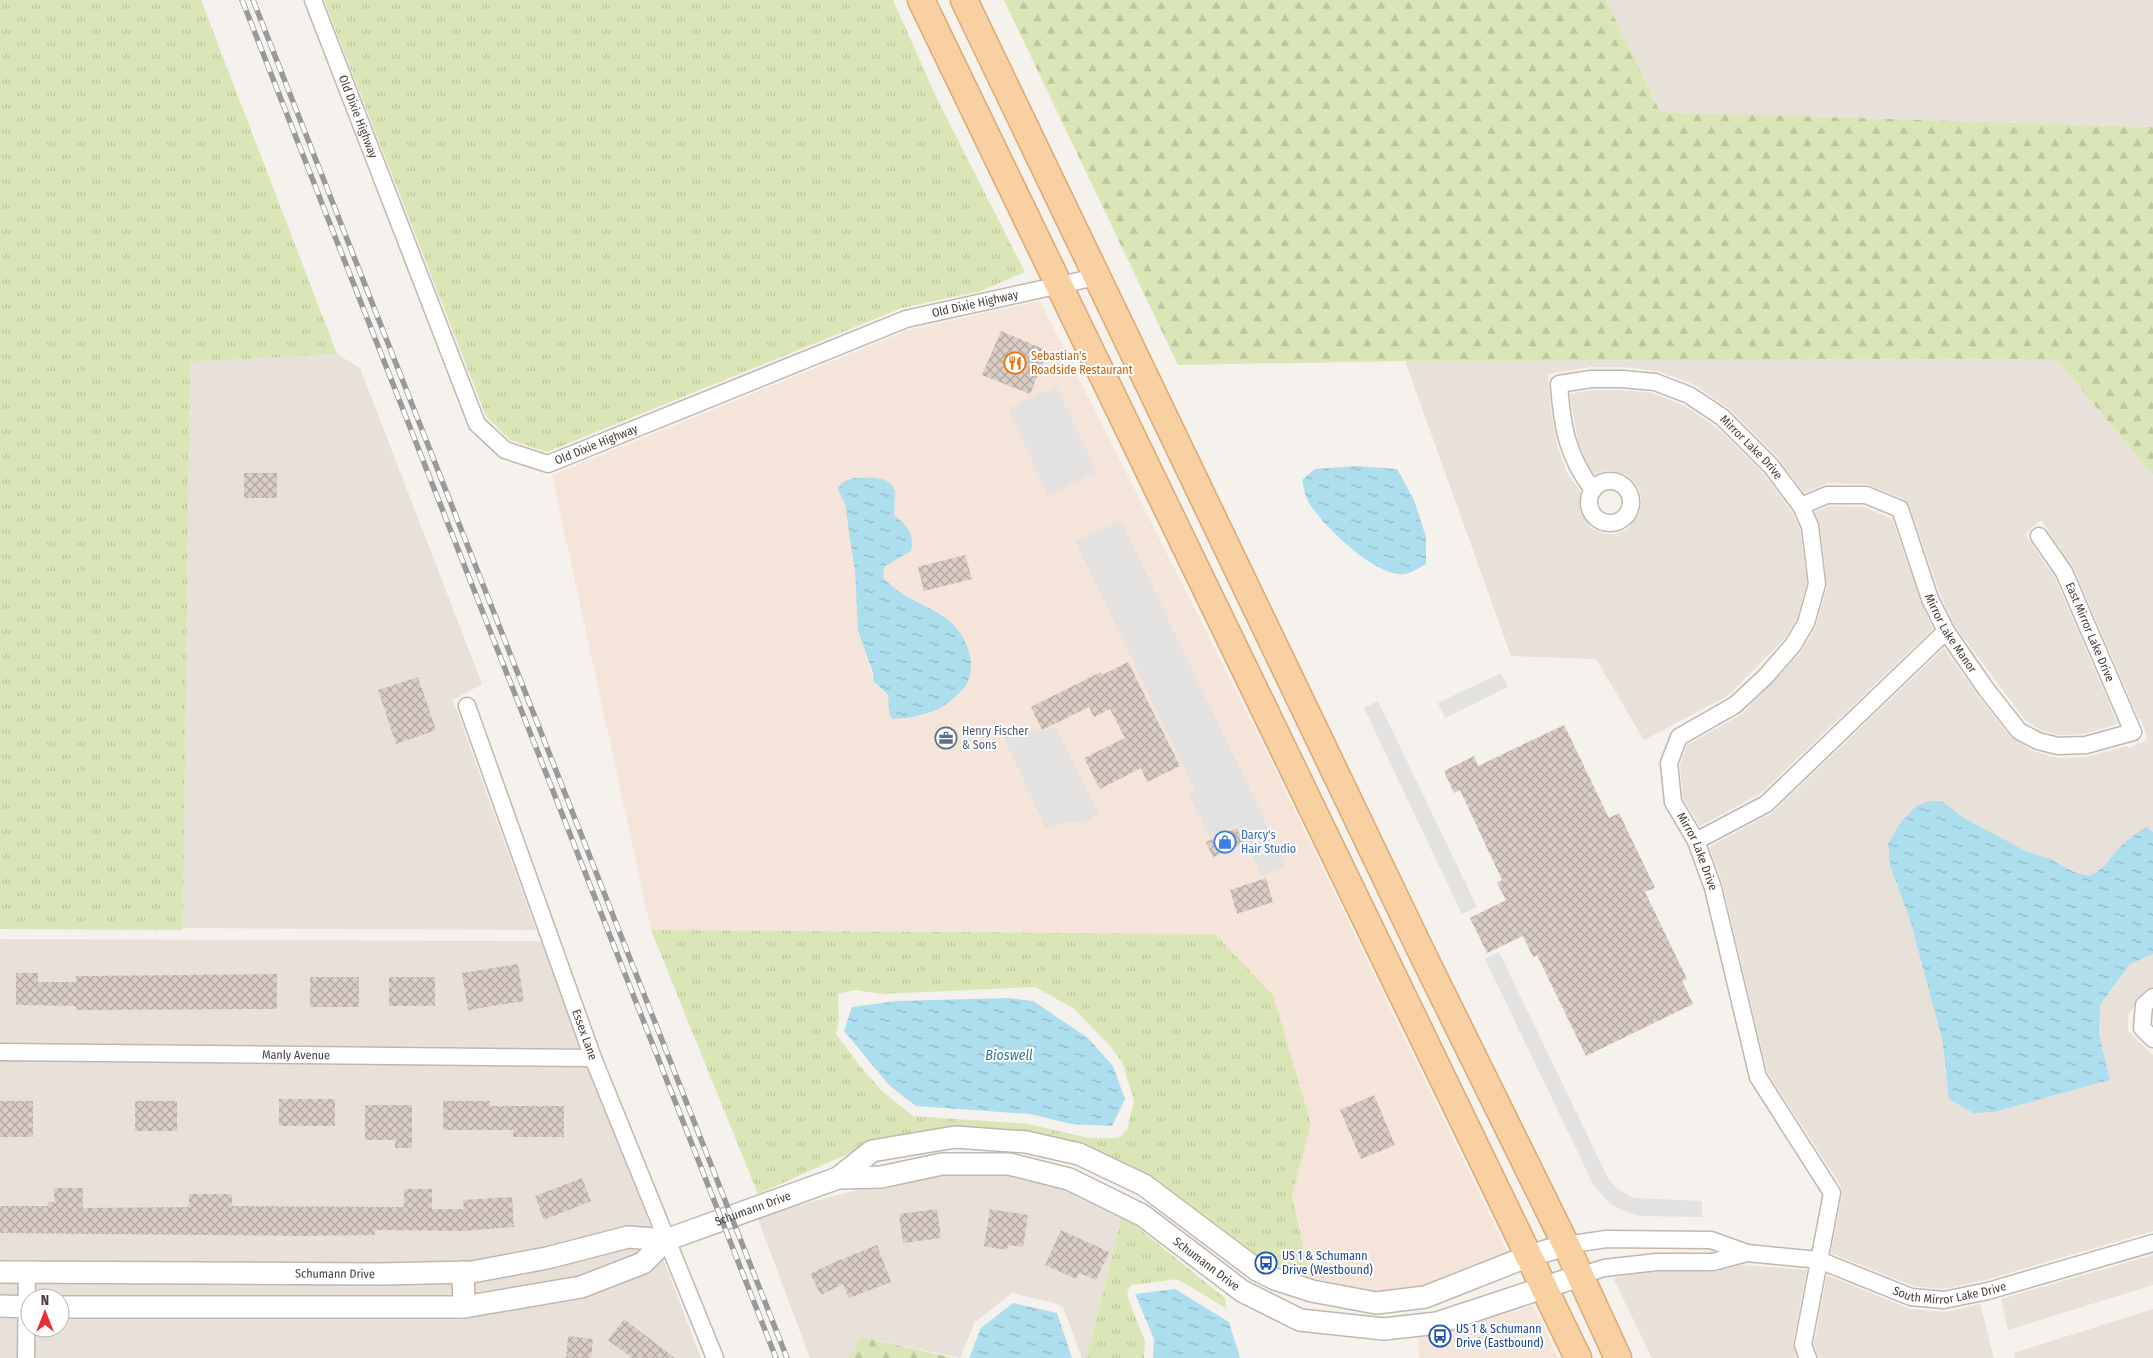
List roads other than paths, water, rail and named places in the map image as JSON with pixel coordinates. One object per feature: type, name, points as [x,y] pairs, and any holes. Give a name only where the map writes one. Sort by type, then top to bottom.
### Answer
[{"type":"main road","points":[[921,0],[1578,1358]]},
{"type":"main road","points":[[964,0],[1421,951],[1566,1245],[1618,1358]]},
{"type":"street","name":"Old Dixie Highway","points":[[313,0],[477,424],[505,450],[548,464],[906,319],[1096,277]]},
{"type":"street","name":"Mirror Lake Drive","points":[[1593,490],[1578,470],[1568,446],[1559,384],[1591,378],[1622,378],[1655,382],[1689,395],[1729,424],[1771,466],[1801,506],[1810,526],[1817,584],[1806,623],[1793,645],[1765,677],[1735,705],[1679,737],[1669,762],[1673,802],[1696,841],[1713,888],[1758,1077],[1832,1193],[1803,1345],[1808,1358]]},
{"type":"street","name":"Mirror Lake Manor","points":[[1801,506],[1827,495],[1866,495],[1900,509],[1930,599],[1946,631],[1986,689],[2020,731],[2038,741],[2058,746],[2086,745],[2133,732]]},
{"type":"street","name":"East Mirror Lake Drive","points":[[2039,536],[2064,572],[2133,732]]},
{"type":"street","points":[[1696,841],[1766,804],[1946,631]]},
{"type":"street","name":"Essex Lane","points":[[466,706],[592,1058],[715,1358]]},
{"type":"street","points":[[2153,996],[2144,1005],[2142,1028],[2153,1039]]},
{"type":"street","name":"Manly Avenue","points":[[0,1052],[592,1058]]},
{"type":"street","name":"Schumann Drive","points":[[838,1178],[872,1151],[955,1137],[1026,1142],[1078,1154],[1144,1185],[1257,1270],[1275,1279],[1312,1291],[1376,1303],[1425,1297],[1529,1256],[1566,1245]]},
{"type":"street","name":"Schumann Drive","points":[[0,1272],[248,1274],[463,1272],[547,1258],[628,1237],[666,1240],[838,1178],[881,1177],[942,1164],[1009,1164],[1069,1179],[1142,1215],[1242,1290],[1300,1320],[1384,1329],[1437,1323],[1545,1289],[1579,1276]]},
{"type":"street","name":"South Mirror Lake Drive","points":[[1566,1245],[1606,1239],[1711,1240],[1747,1253],[1819,1260],[1911,1297],[1944,1300],[1988,1291],[2153,1243]]},
{"type":"street","name":"Schumann Drive","points":[[70,1307],[464,1307],[581,1287],[643,1263],[666,1240]]},
{"type":"street","name":"South Mirror Lake Drive","points":[[1579,1276],[1604,1268],[1657,1262],[1713,1262],[1747,1253]]},
{"type":"street","points":[[27,1272],[27,1288]]},
{"type":"street","points":[[463,1272],[464,1307]]},
{"type":"street","points":[[248,1274],[250,1307]]},
{"type":"street","points":[[0,1306],[20,1307]]},
{"type":"street","points":[[26,1358],[27,1338]]},
{"type":"water","points":[[1357,466],[1397,469],[1414,500],[1426,537],[1426,564],[1405,574],[1393,573],[1380,568],[1350,547],[1323,522],[1306,497],[1302,480],[1315,469]]},
{"type":"water","points":[[853,478],[879,478],[890,483],[895,494],[894,515],[906,526],[911,535],[911,551],[884,567],[883,577],[894,588],[932,609],[955,626],[964,639],[970,656],[970,673],[964,688],[948,703],[923,715],[893,719],[889,714],[888,695],[874,682],[873,673],[858,631],[855,572],[845,504],[838,489],[843,482]]},
{"type":"water","points":[[1929,801],[1943,802],[1964,818],[2028,852],[2048,858],[2074,872],[2089,876],[2104,866],[2120,847],[2146,827],[2153,832],[2153,954],[2130,964],[2100,1005],[2099,1034],[2110,1080],[1994,1112],[1973,1113],[1949,1099],[1942,1039],[1910,920],[1890,866],[1888,844],[1899,825],[1916,806]]},
{"type":"water","name":"Bioswell","points":[[1008,998],[1033,1001],[1088,1038],[1113,1066],[1125,1099],[1112,1126],[1071,1124],[1030,1114],[916,1106],[889,1085],[844,1031],[852,1007],[897,1001]]},
{"type":"water","points":[[1175,1289],[1229,1322],[1240,1358],[1153,1358],[1154,1339],[1135,1294]]},
{"type":"water","points":[[1013,1303],[1057,1313],[1072,1358],[969,1358],[981,1328]]},
{"type":"railway","points":[[242,0],[776,1358]]},
{"type":"railway","points":[[253,0],[787,1358]]},
{"type":"place","name":"Sebastian's Roadside Restaurant","points":[[1015,363]]},
{"type":"place","name":"Henry Fischer & Sons","points":[[946,738]]},
{"type":"place","name":"Darcy's Hair Studio","points":[[1225,842]]},
{"type":"place","name":"US 1 & Schumann Drive (Westbound)","points":[[1266,1263]]},
{"type":"place","name":"US 1 & Schumann Drive (Eastbound)","points":[[1440,1336]]}]
